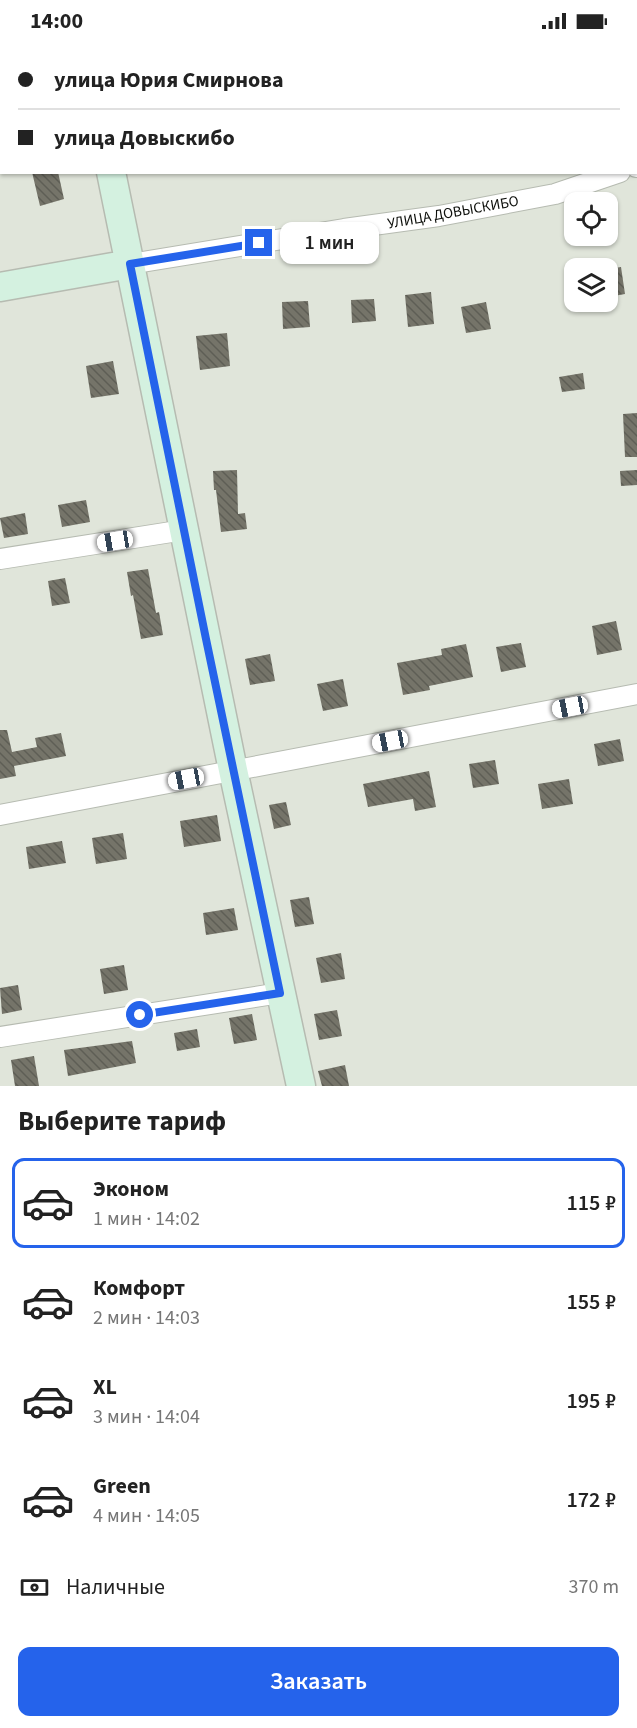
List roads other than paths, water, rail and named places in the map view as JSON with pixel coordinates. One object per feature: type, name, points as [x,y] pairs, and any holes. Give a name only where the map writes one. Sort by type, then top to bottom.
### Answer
[{"type":"street","points":[[111,174],[233,770],[301,1086]]},
{"type":"street","name":"УЛИЦА ДОВЫСКИБО","points":[[0,287],[130,264],[439,216],[555,194],[614,174]]},
{"type":"street","points":[[0,559],[184,530]]},
{"type":"street","points":[[0,815],[637,694]]},
{"type":"street","points":[[0,1037],[280,993]]}]
